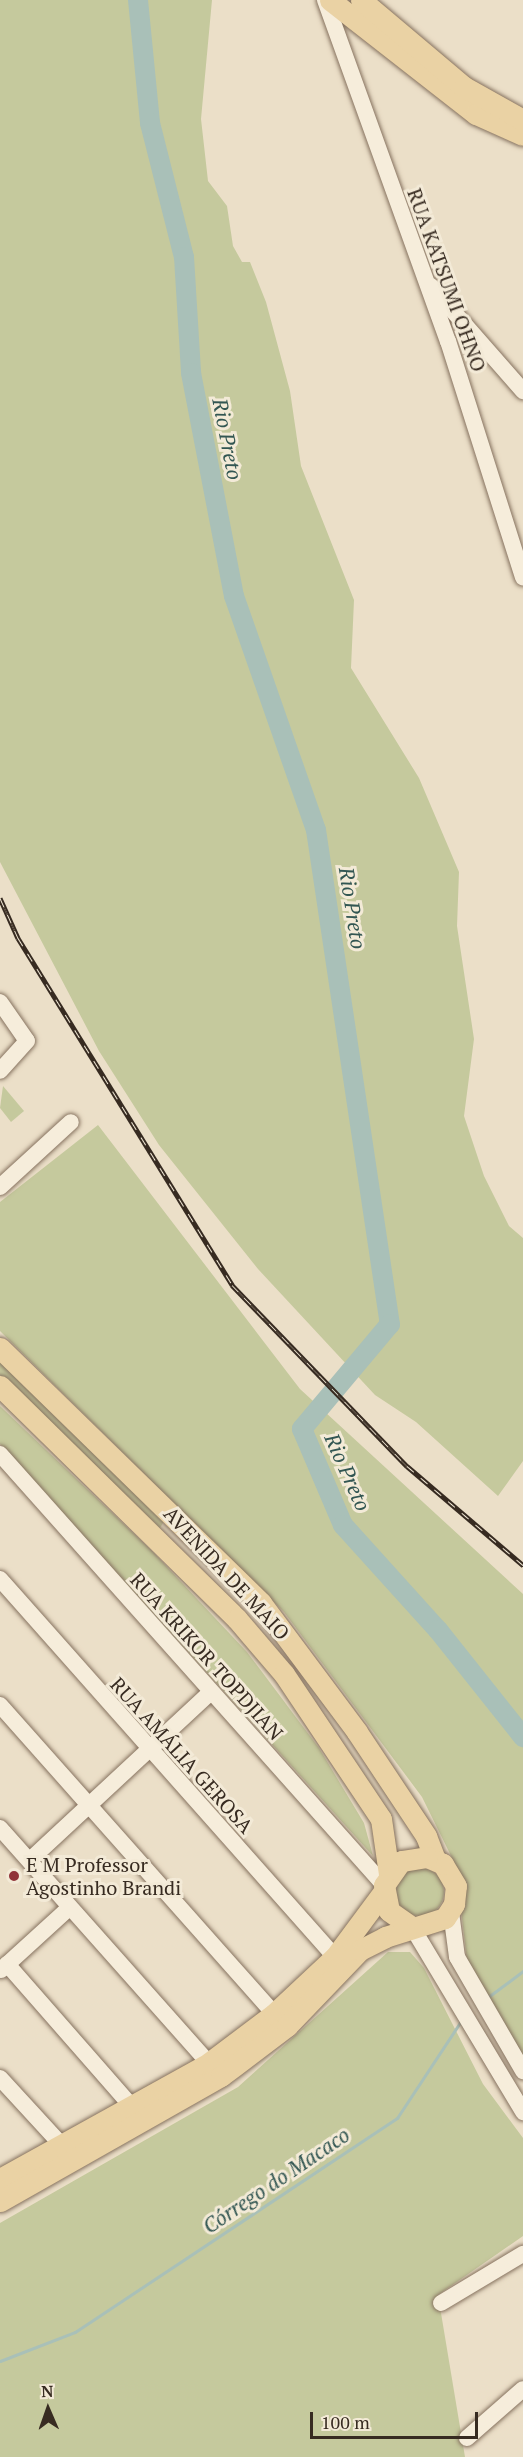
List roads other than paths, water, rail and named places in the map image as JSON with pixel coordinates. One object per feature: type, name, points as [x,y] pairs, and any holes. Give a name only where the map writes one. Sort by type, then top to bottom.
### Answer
[{"type":"main road","points":[[330,0],[476,114],[523,135]]},
{"type":"main road","points":[[361,0],[464,87],[523,120]]},
{"type":"main road","name":"AVENIDA DE MAIO","points":[[0,1348],[261,1603],[357,1732],[435,1859]]},
{"type":"main road","name":"AVENIDA DE MAIO","points":[[0,1386],[237,1619],[284,1674],[381,1819],[386,1883]]},
{"type":"main road","points":[[0,2179],[133,2108],[208,2063],[274,2014],[335,1957],[386,1883],[409,1857],[435,1859],[456,1886],[451,1912],[430,1927],[412,1927],[360,1950],[287,2026],[221,2076],[0,2201]]},
{"type":"main road","points":[[386,1883],[393,1917],[412,1927]]},
{"type":"street","name":"RUA KATSUMI OHNO","points":[[325,0],[423,278],[523,577]]},
{"type":"street","points":[[423,278],[523,392]]},
{"type":"street","points":[[0,1002],[25,1034],[25,1047],[0,1071]]},
{"type":"street","points":[[0,1187],[71,1122]]},
{"type":"street","name":"RUA KRIKOR TOPDJIAN","points":[[0,1454],[211,1692],[386,1883]]},
{"type":"street","name":"RUA AMÁLIA GEROSA","points":[[0,1579],[148,1750],[335,1957]]},
{"type":"street","points":[[30,1860],[211,1692]]},
{"type":"street","points":[[0,1705],[274,2014]]},
{"type":"street","points":[[0,1828],[208,2063]]},
{"type":"street","points":[[70,1907],[4,1968],[133,2108]]},
{"type":"street","points":[[451,1912],[457,1957],[523,2071]]},
{"type":"street","points":[[412,1927],[523,2112]]},
{"type":"street","points":[[0,2078],[60,2145],[77,2159]]},
{"type":"street","points":[[441,2303],[520,2260]]},
{"type":"street","points":[[467,2438],[523,2389]]},
{"type":"waterway","name":"Rio Preto","points":[[138,0],[150,123],[184,257],[191,373],[234,596],[316,830],[390,1324],[302,1429],[343,1525],[438,1630],[523,1737]]},
{"type":"waterway","name":"Córrego do Macaco","points":[[488,1997],[523,1971]]},
{"type":"waterway","name":"Córrego do Macaco","points":[[0,2361],[75,2332],[397,2118],[461,2021]]},
{"type":"railway","points":[[0,898],[18,938],[232,1285],[407,1466],[523,1565]]},
{"type":"place","name":"E M Professor Agostinho Brandi","points":[[14,1876]]}]
